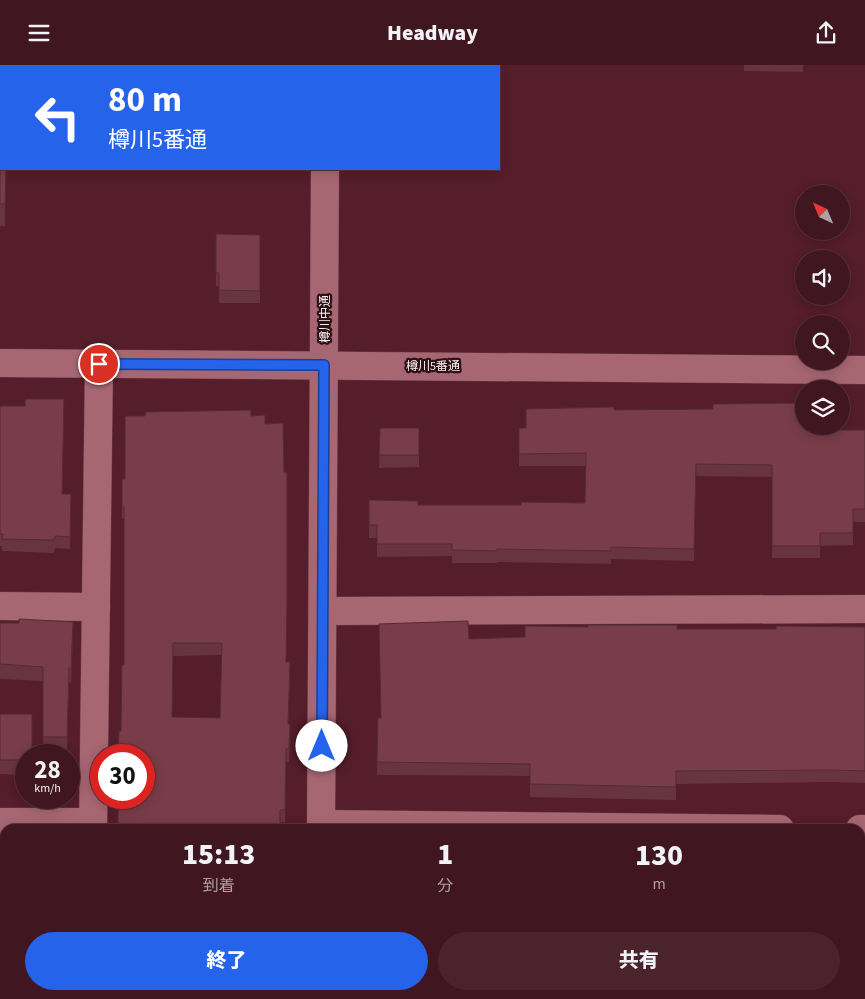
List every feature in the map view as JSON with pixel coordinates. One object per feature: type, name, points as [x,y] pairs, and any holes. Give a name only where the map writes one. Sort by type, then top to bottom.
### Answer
[{"type":"street","name":"樽川中通","points":[[321,824],[325,170]]},
{"type":"street","name":"樽川5番通","points":[[0,363],[865,370]]},
{"type":"street","points":[[93,824],[99,364]]},
{"type":"street","points":[[0,606],[96,607]]},
{"type":"street","points":[[323,611],[865,609]]},
{"type":"street","points":[[0,822],[62,824]]},
{"type":"building","points":[[0,170],[6,170],[5,204],[0,204]]},
{"type":"building","points":[[216,234],[260,235],[260,291],[219,290],[219,273],[216,273]]},
{"type":"building","points":[[25,399],[64,399],[62,494],[71,494],[70,537],[55,536],[54,540],[2,539],[3,534],[0,534],[0,406],[25,406]]},
{"type":"building","points":[[795,403],[795,435],[850,435],[850,430],[865,430],[865,509],[853,509],[853,533],[820,533],[820,546],[772,546],[772,465],[696,464],[694,549],[611,547],[611,551],[452,550],[452,544],[377,544],[377,525],[369,525],[369,500],[418,501],[418,505],[521,505],[521,502],[585,503],[586,453],[519,454],[519,428],[526,428],[526,409],[614,407],[614,410],[713,409],[713,404]]},
{"type":"building","points":[[251,410],[251,416],[265,415],[265,424],[283,423],[284,472],[287,472],[286,662],[290,662],[288,724],[290,724],[289,749],[286,749],[285,810],[280,810],[280,824],[118,824],[118,809],[155,809],[155,744],[118,744],[119,731],[121,731],[122,665],[124,665],[124,507],[122,507],[122,479],[125,479],[125,416],[145,416],[146,412]],"holes":[[[173,643],[222,643],[220,718],[172,717]]]},
{"type":"building","points":[[380,428],[419,428],[419,455],[379,455]]},
{"type":"building","points":[[19,619],[73,622],[71,668],[69,668],[67,737],[43,737],[43,667],[0,664],[0,623],[19,623]]},
{"type":"building","points":[[468,621],[469,639],[525,637],[525,626],[677,625],[677,629],[776,629],[776,626],[865,627],[865,771],[676,771],[676,787],[530,784],[530,764],[377,762],[378,718],[381,718],[379,624]]},
{"type":"building","points":[[0,714],[32,714],[32,744],[15,744],[15,760],[0,760]]},
{"type":"route","points":[[99,364],[324,365],[322,746]]}]
